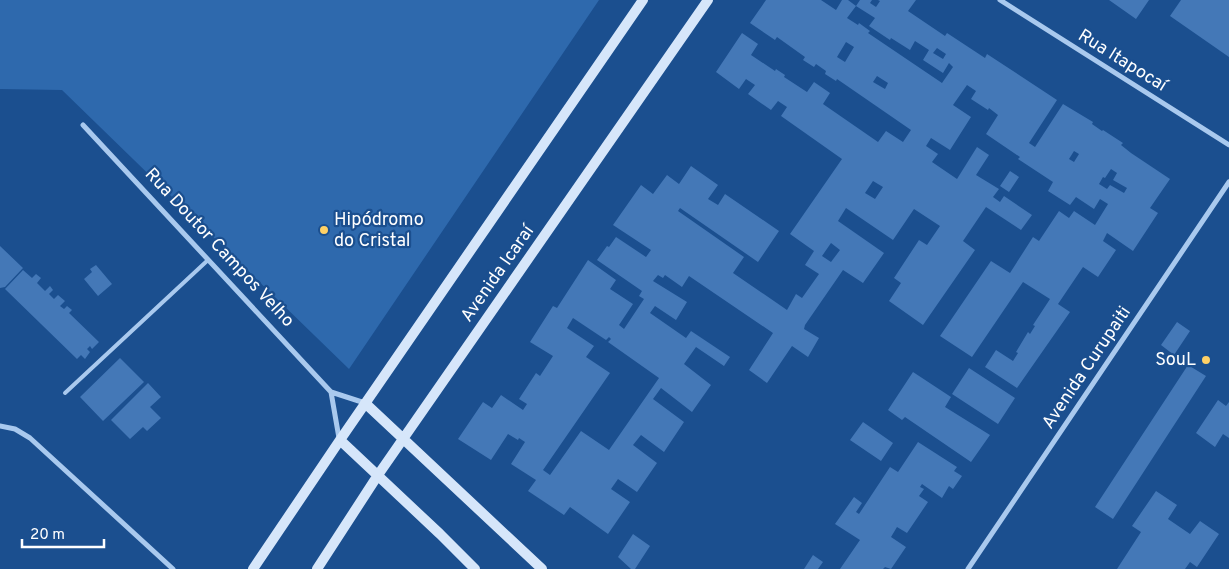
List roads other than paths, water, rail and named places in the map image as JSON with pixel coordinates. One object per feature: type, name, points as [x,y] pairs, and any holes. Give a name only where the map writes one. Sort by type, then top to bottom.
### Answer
[{"type":"main road","name":"Avenida Icaraí","points":[[253,569],[365,402],[643,0]]},
{"type":"main road","name":"Avenida Icaraí","points":[[317,569],[378,475],[708,0]]},
{"type":"main road","points":[[365,402],[542,569]]},
{"type":"main road","points":[[340,440],[475,569]]},
{"type":"street","name":"Rua Itapocaí","points":[[1000,0],[1229,145]]},
{"type":"street","name":"Rua Doutor Campos Velho","points":[[83,125],[331,392]]},
{"type":"street","name":"Avenida Curupaiti","points":[[968,569],[1229,182]]},
{"type":"street","points":[[340,440],[331,392],[365,402]]},
{"type":"street","points":[[0,426],[15,429],[30,438],[173,569]]},
{"type":"lane","points":[[65,392],[208,260]]},
{"type":"place","name":"Hipódromo do Cristal","points":[[324,230]]},
{"type":"place","name":"SouL","points":[[1206,360]]}]
